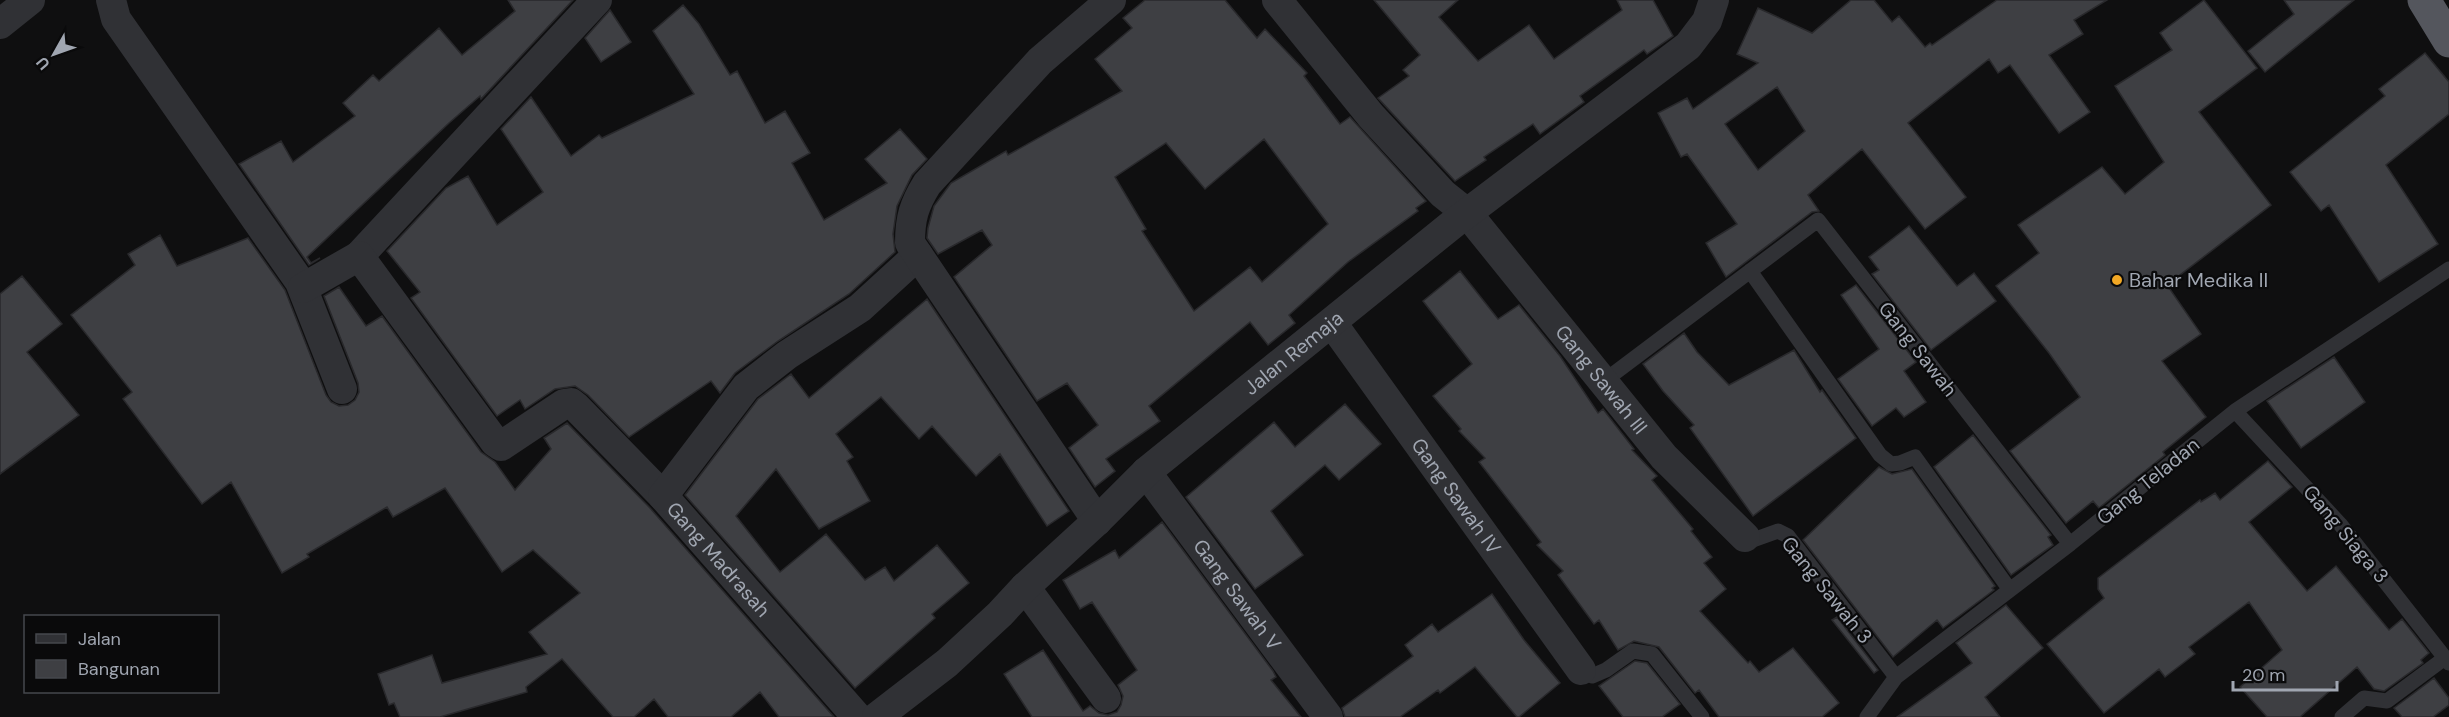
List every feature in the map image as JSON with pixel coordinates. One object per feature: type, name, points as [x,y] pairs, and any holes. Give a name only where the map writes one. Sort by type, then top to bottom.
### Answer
[{"type":"highway","points":[[2424,0],[2449,41]]},
{"type":"street","points":[[0,24],[30,0]]},
{"type":"street","points":[[111,0],[116,19],[303,288],[342,388]]},
{"type":"street","points":[[303,288],[359,256],[597,0]]},
{"type":"street","points":[[1097,521],[910,243],[910,226],[914,205],[927,184],[1040,61],[1111,0]]},
{"type":"street","name":"Gang Sawah III","points":[[1277,0],[1371,116],[1443,194],[1467,213],[1664,457],[1745,537]]},
{"type":"street","name":"Jalan Remaja","points":[[877,717],[947,663],[1146,472],[1467,213],[1688,46],[1707,21],[1714,0]]},
{"type":"street","points":[[663,496],[746,387],[787,355],[860,308],[918,255]]},
{"type":"street","name":"Gang Madrasah","points":[[359,256],[495,442],[501,446],[506,444],[564,404],[571,403],[576,406],[663,496],[857,717]]},
{"type":"street","name":"Gang Sawah IV","points":[[1332,323],[1581,670]]},
{"type":"street","name":"Gang Sawah V","points":[[1146,472],[1328,717]]},
{"type":"street","points":[[1025,587],[1106,698]]},
{"type":"lane","name":"Gang Sawah","points":[[1604,381],[1818,220],[2070,544]]},
{"type":"lane","name":"Gang Teladan","points":[[1867,717],[1896,677],[2070,544],[2235,411],[2449,269]]},
{"type":"lane","points":[[1750,271],[1880,455],[1891,464],[1916,457],[2010,590]]},
{"type":"lane","name":"Gang Siaga 3","points":[[2235,411],[2340,524],[2447,660]]},
{"type":"lane","name":"Gang Sawah 3","points":[[1745,537],[1753,540],[1778,531],[1788,536],[1896,677]]},
{"type":"lane","points":[[1581,670],[1592,676],[1606,670],[1633,651],[1652,654],[1702,717]]},
{"type":"lane","points":[[2342,717],[2364,698],[2387,701],[2447,660]]},
{"type":"building","points":[[508,0],[573,0],[481,99],[480,96],[449,123],[307,257],[311,263],[320,258],[309,265],[239,164],[281,141],[293,162],[355,116],[343,103],[373,75],[379,81],[439,28],[462,55],[515,11]]},
{"type":"building","points":[[1145,0],[1225,0],[1257,38],[1265,29],[1307,73],[1304,76],[1340,124],[1350,117],[1426,201],[1416,208],[1418,211],[1348,262],[1289,315],[1295,323],[1268,345],[1250,322],[1149,406],[1160,421],[1106,459],[1115,471],[1095,487],[1069,448],[1098,425],[1067,383],[1037,401],[954,277],[992,245],[982,230],[938,254],[927,238],[934,206],[951,183],[1006,151],[1008,155],[1122,91],[1095,59],[1132,28],[1123,18]],"holes":[[[1264,139],[1328,224],[1262,282],[1250,267],[1194,311],[1142,231],[1146,229],[1115,177],[1166,143],[1205,189]]]},
{"type":"building","points":[[1374,0],[1458,0],[1439,17],[1478,61],[1529,25],[1554,59],[1622,10],[1617,0],[1653,0],[1673,36],[1647,54],[1644,50],[1580,96],[1584,102],[1540,134],[1533,124],[1484,157],[1486,160],[1455,181],[1378,98],[1409,76],[1403,70],[1420,55]]},
{"type":"building","points":[[1851,0],[1874,0],[1892,22],[1899,16],[1925,47],[1930,43],[1932,45],[1997,0],[2107,0],[2074,20],[2083,34],[2049,55],[2090,112],[2059,133],[2010,65],[1998,73],[1989,59],[1908,123],[1966,197],[1925,229],[1862,149],[1808,195],[1819,211],[1812,212],[1726,277],[1706,243],[1737,224],[1687,154],[1681,157],[1658,113],[1687,98],[1693,109],[1758,63],[1737,54],[1758,8],[1812,33]],"holes":[[[1777,87],[1805,131],[1758,170],[1725,124]]]},
{"type":"building","points":[[2204,0],[2257,68],[2199,112],[2271,205],[2167,285],[2201,334],[2162,361],[2206,417],[2163,452],[2165,455],[2099,508],[2093,501],[2066,523],[2010,451],[2080,397],[2049,353],[1996,286],[2039,253],[2018,225],[2102,167],[2125,194],[2164,162],[2115,86],[2172,50],[2160,33]]},
{"type":"building","points":[[2284,0],[2354,0],[2265,72],[2248,51],[2294,14]]},
{"type":"building","points":[[683,5],[699,24],[730,75],[737,71],[765,123],[785,111],[810,153],[792,163],[824,220],[887,183],[865,159],[900,129],[927,159],[912,175],[897,206],[893,234],[895,252],[849,294],[778,341],[735,373],[720,393],[711,381],[629,437],[588,395],[575,386],[555,389],[525,409],[520,400],[497,416],[411,298],[420,292],[387,251],[446,188],[468,176],[497,225],[543,192],[501,129],[531,97],[571,156],[599,135],[602,138],[694,94],[653,31]]},
{"type":"building","points":[[610,10],[631,42],[601,62],[585,38]]},
{"type":"building","points":[[2425,53],[2449,82],[2449,114],[2386,165],[2438,244],[2379,282],[2329,205],[2321,211],[2290,172],[2385,96],[2379,89]]},
{"type":"building","points":[[1909,226],[1957,286],[1974,273],[1996,301],[1931,350],[1872,274],[1879,270],[1869,257]]},
{"type":"building","points":[[160,235],[177,266],[248,238],[285,290],[326,395],[331,402],[339,406],[348,405],[355,400],[359,392],[358,383],[324,296],[339,287],[366,326],[382,316],[481,452],[495,462],[515,490],[551,449],[544,438],[567,423],[650,508],[834,717],[779,717],[760,692],[731,717],[668,717],[654,699],[634,717],[613,717],[562,659],[526,687],[527,692],[440,717],[400,717],[394,703],[389,705],[378,674],[432,655],[442,683],[547,654],[529,632],[580,593],[533,550],[502,572],[445,488],[393,517],[387,507],[307,554],[309,557],[282,573],[231,482],[202,504],[123,399],[132,392],[71,315],[135,265],[128,254]]},
{"type":"building","points":[[1460,271],[1498,319],[1519,305],[1560,356],[1598,413],[1603,409],[1634,449],[1632,450],[1657,476],[1652,480],[1693,529],[1691,531],[1712,557],[1704,563],[1726,589],[1700,611],[1759,672],[1793,648],[1839,703],[1822,717],[1719,717],[1699,690],[1695,693],[1659,647],[1634,641],[1618,650],[1599,620],[1594,624],[1558,575],[1563,571],[1537,545],[1541,542],[1479,462],[1485,458],[1459,431],[1461,429],[1433,396],[1472,364],[1423,301]]},
{"type":"building","points":[[22,276],[62,324],[27,352],[79,415],[0,474],[0,294]]},
{"type":"building","points":[[1856,285],[1916,362],[1904,371],[1926,402],[1904,417],[1896,408],[1872,426],[1838,379],[1879,349],[1841,295]]},
{"type":"building","points":[[927,299],[1069,511],[1047,526],[1000,454],[976,476],[932,426],[919,439],[881,397],[836,434],[853,457],[847,461],[870,501],[819,529],[776,469],[736,516],[780,572],[826,534],[865,580],[885,567],[894,581],[937,545],[969,583],[932,614],[935,618],[855,688],[685,495],[758,399],[791,374],[809,398]]},
{"type":"building","points":[[1684,333],[1697,352],[1729,385],[1794,350],[1820,392],[1822,390],[1856,438],[1753,516],[1690,428],[1694,425],[1663,391],[1643,364]]},
{"type":"building","points":[[2334,357],[2365,402],[2301,448],[2267,401]]},
{"type":"building","points":[[1345,404],[1381,444],[1339,480],[1325,465],[1271,511],[1303,555],[1255,589],[1186,497],[1274,422],[1295,447]]},
{"type":"building","points":[[1973,435],[2051,535],[2048,537],[2053,545],[2011,575],[1934,467]]},
{"type":"building","points":[[2268,461],[2292,487],[2249,522],[2307,591],[2336,566],[2389,630],[2402,619],[2429,653],[2421,660],[2423,663],[2384,691],[2374,689],[2357,667],[2300,717],[2267,717],[2240,687],[2282,650],[2249,602],[2189,647],[2195,654],[2165,677],[2159,669],[2104,713],[2047,644],[2104,598],[2098,589],[2098,578],[2200,500],[2201,502],[2215,493],[2220,500]]},
{"type":"building","points":[[1879,467],[1892,474],[1912,469],[1995,586],[1992,588],[1994,590],[1943,628],[1937,620],[1893,657],[1803,540]]},
{"type":"building","points":[[1162,522],[1273,671],[1276,677],[1271,680],[1301,717],[1032,717],[1004,674],[1043,650],[1083,711],[1090,706],[1099,713],[1108,715],[1117,712],[1123,696],[1118,685],[1137,670],[1092,602],[1080,609],[1063,580],[1115,550],[1119,558]]},
{"type":"building","points":[[1492,594],[1524,640],[1560,683],[1517,717],[1475,667],[1440,693],[1438,690],[1400,717],[1345,717],[1342,708],[1413,656],[1405,645],[1432,624],[1438,632]]},
{"type":"building","points":[[2006,605],[2043,648],[1985,697],[2000,717],[1897,717],[1972,663],[1956,643]]},
{"type":"building","points":[[1837,617],[1878,670],[1874,673],[1832,620]]},
{"type":"building","points":[[1635,661],[1647,663],[1680,704],[1662,717],[1623,717],[1599,686]]},
{"type":"building","points":[[2434,678],[2449,698],[2449,705],[2433,717],[2402,717],[2394,708]]},
{"type":"place","name":"Bahar Medika II","points":[[2117,280]]}]
